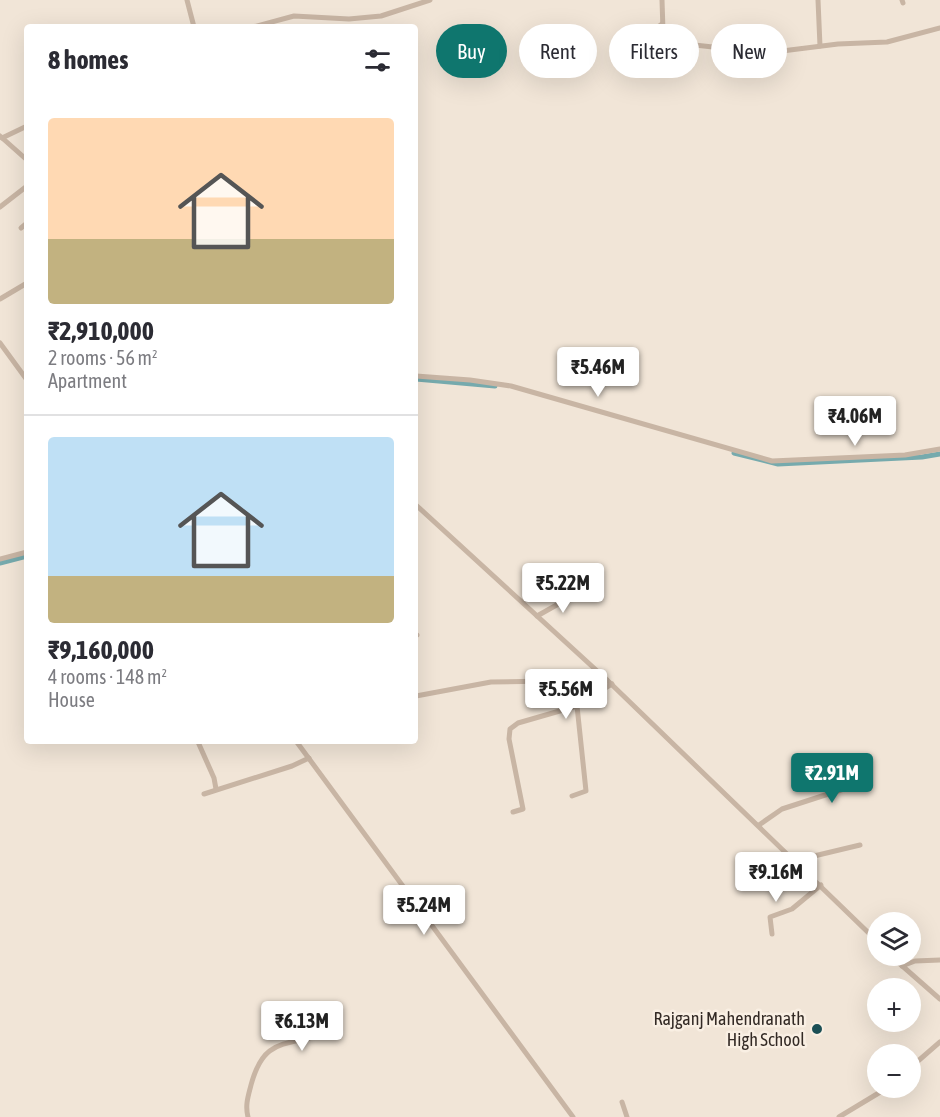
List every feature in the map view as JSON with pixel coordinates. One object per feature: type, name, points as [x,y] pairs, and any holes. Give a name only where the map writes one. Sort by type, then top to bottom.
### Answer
[{"type":"street","points":[[187,0],[193,24]]},
{"type":"street","points":[[266,24],[301,16],[349,19],[373,17],[430,0]]},
{"type":"street","points":[[662,0],[662,24]]},
{"type":"street","points":[[818,0],[820,45]]},
{"type":"street","points":[[699,44],[758,53],[820,45],[887,42],[940,28]]},
{"type":"street","points":[[24,127],[1,137],[24,157]]},
{"type":"street","points":[[0,207],[24,188]]},
{"type":"street","points":[[0,299],[24,285]]},
{"type":"street","points":[[0,343],[24,376]]},
{"type":"street","points":[[418,376],[511,386],[772,461],[905,455],[940,449]]},
{"type":"street","points":[[418,511],[612,684],[867,931]]},
{"type":"street","points":[[0,559],[24,553]]},
{"type":"street","points":[[537,616],[578,593]]},
{"type":"street","points":[[418,696],[491,682],[607,680]]},
{"type":"street","points":[[513,812],[524,809],[509,739],[510,729],[518,723],[577,706],[612,684]]},
{"type":"street","points":[[572,796],[586,791],[577,706]]},
{"type":"street","points":[[199,744],[214,778],[216,789]]},
{"type":"street","points":[[298,744],[573,1117]]},
{"type":"street","points":[[759,825],[782,809],[856,784],[864,775],[868,756]]},
{"type":"street","points":[[204,794],[292,766],[309,758]]},
{"type":"street","points":[[804,868],[815,855],[860,844]]},
{"type":"street","points":[[772,934],[770,917],[792,909],[821,885]]},
{"type":"street","points":[[921,961],[940,960]]},
{"type":"street","points":[[902,966],[940,999]]},
{"type":"street","points":[[248,1117],[245,1106],[256,1066],[262,1057],[278,1047],[320,1035]]},
{"type":"street","points":[[921,1058],[940,1042]]},
{"type":"street","points":[[839,1117],[870,1098]]},
{"type":"street","points":[[622,1102],[627,1117]]},
{"type":"waterway","points":[[418,379],[495,386]]},
{"type":"waterway","points":[[734,453],[778,464],[922,457],[940,454]]},
{"type":"waterway","points":[[0,563],[24,557]]},
{"type":"place","name":"Rajganj Mahendranath High School","points":[[817,1029]]}]
